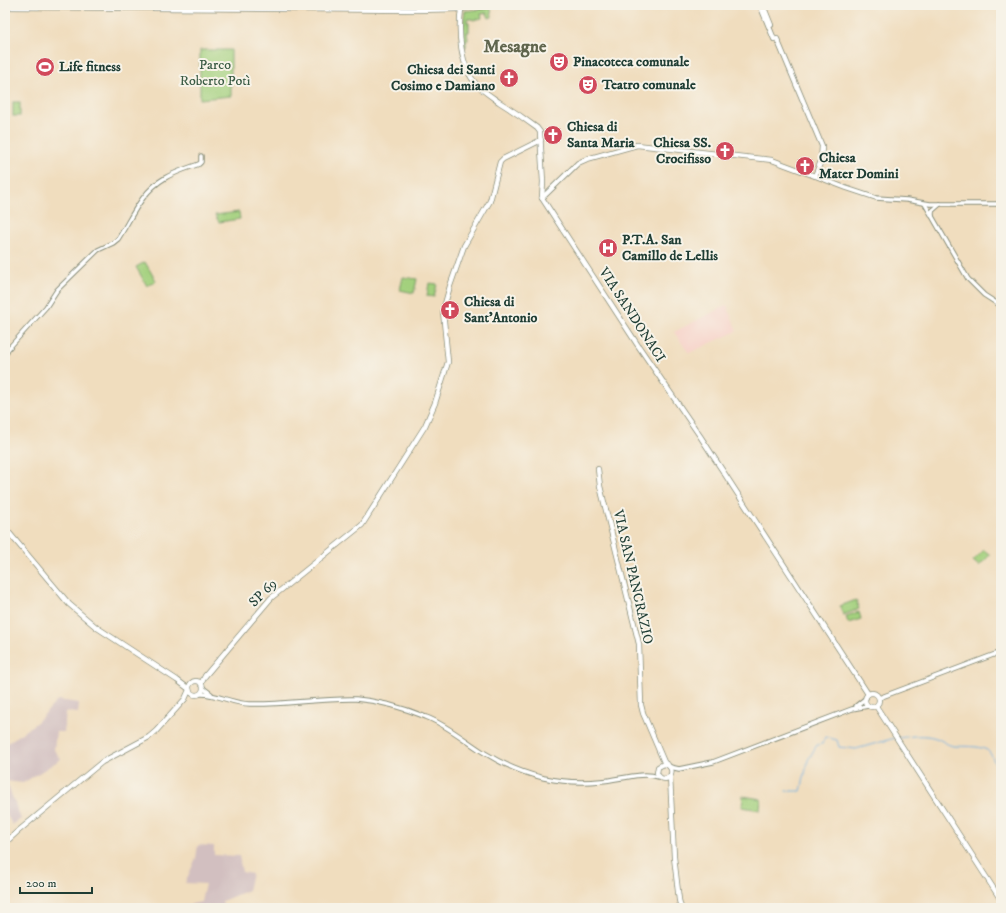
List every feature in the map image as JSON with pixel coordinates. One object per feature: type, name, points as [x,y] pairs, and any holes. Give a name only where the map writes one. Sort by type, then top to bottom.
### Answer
[{"type":"main road","points":[[5,7],[409,10],[461,9],[494,5]]},
{"type":"main road","points":[[542,198],[578,163],[637,145],[772,160],[815,176],[821,161],[822,146],[760,5]]},
{"type":"main road","points":[[763,5],[776,39]]},
{"type":"main road","points":[[461,9],[459,23],[466,68],[478,86],[537,128],[540,132],[543,182],[542,198]]},
{"type":"main road","name":"SP 69","points":[[205,676],[271,598],[362,525],[425,426],[435,403],[448,362],[443,311],[464,246],[487,206],[500,162],[508,156],[541,140]]},
{"type":"main road","name":"VIA SANDONACI","points":[[542,198],[867,696]]},
{"type":"main road","name":"VIA SAN PANCRAZIO","points":[[598,469],[600,486],[639,644],[641,705],[647,724],[662,757],[669,766]]},
{"type":"main road","points":[[5,528],[69,604],[96,627],[177,680],[194,695]]},
{"type":"main road","points":[[5,844],[17,832],[102,762],[148,737],[156,731],[185,699],[193,682],[205,676]]},
{"type":"main road","points":[[185,699],[200,694],[205,676]]},
{"type":"main road","points":[[177,680],[193,682],[202,686]]},
{"type":"main road","points":[[874,694],[879,698],[879,703],[876,706],[868,706],[866,702],[867,696],[874,694]]},
{"type":"main road","points":[[876,706],[1001,900]]},
{"type":"main road","points":[[662,757],[658,768],[658,777],[669,776]]},
{"type":"main road","points":[[658,768],[664,764],[669,766],[674,856],[681,908]]},
{"type":"street","points":[[5,355],[8,349],[46,307],[57,290],[98,250],[118,239],[142,199],[150,189],[166,177],[199,164],[201,162],[201,156]]},
{"type":"street","points":[[815,176],[863,195],[876,198],[907,200],[925,204],[1001,204]]},
{"type":"street","points":[[925,204],[932,213],[968,279],[984,295],[1001,306]]},
{"type":"street","points":[[930,204],[932,213]]},
{"type":"street","points":[[932,213],[940,204]]},
{"type":"street","points":[[879,698],[1001,652]]},
{"type":"street","points":[[202,686],[213,696]]},
{"type":"street","points":[[200,694],[250,704],[279,704],[354,699],[379,702],[403,708],[428,717],[500,762],[527,773],[545,778],[583,782],[645,775],[658,777]]},
{"type":"street","points":[[852,709],[867,696]]},
{"type":"street","points":[[669,766],[676,769],[713,762],[852,709],[868,706]]},
{"type":"street","points":[[645,775],[658,768]]},
{"type":"street","points":[[669,776],[686,768]]},
{"type":"shaded area","points":[[727,305],[737,331],[689,353],[674,332]]},
{"type":"shaded area","points":[[58,700],[79,703],[78,713],[66,712],[64,732],[56,732],[54,750],[61,759],[23,783],[6,781],[21,819],[12,825],[5,810],[5,745],[37,722]]},
{"type":"shaded area","points":[[198,845],[214,846],[214,855],[239,856],[242,872],[252,874],[248,890],[222,901],[224,908],[174,908],[201,902],[205,884],[185,883],[196,858]]},
{"type":"green space","points":[[491,8],[492,17],[489,18],[487,13],[481,14],[482,18],[473,20],[467,19],[467,22],[469,23],[469,32],[467,32],[468,40],[466,41],[466,47],[464,47],[462,29],[465,11]]},
{"type":"green space","name":"Parco Roberto Potì","points":[[200,50],[231,50],[231,96],[200,99]]},
{"type":"green space","points":[[13,102],[20,102],[20,116],[13,116]]},
{"type":"green space","points":[[239,212],[240,219],[219,222],[215,215]]},
{"type":"green space","points":[[145,262],[156,281],[147,286],[136,267]]},
{"type":"green space","points":[[403,277],[417,279],[414,293],[400,290]]},
{"type":"green space","points":[[429,283],[437,284],[434,297],[427,296]]},
{"type":"green space","points":[[984,550],[990,555],[979,566],[973,561]]},
{"type":"green space","points":[[856,600],[859,609],[843,615],[840,606]]},
{"type":"green space","points":[[859,612],[861,619],[848,623],[846,616]]},
{"type":"green space","points":[[743,796],[761,799],[760,810],[742,807]]},
{"type":"waterway","points":[[899,738],[927,736],[936,738],[953,746],[983,748],[989,752],[996,766],[1001,770]]},
{"type":"waterway","points":[[786,791],[801,791],[808,760],[817,745],[822,744],[825,737],[837,740],[839,747],[856,749],[895,738]]},
{"type":"place","name":"Pinacoteca comunale","points":[[559,62]]},
{"type":"place","name":"Life fitness","points":[[45,67]]},
{"type":"place","name":"Chiesa dei Santi Cosimo e Damiano","points":[[509,78]]},
{"type":"place","name":"Teatro comunale","points":[[588,85]]},
{"type":"place","name":"Chiesa di Santa Maria","points":[[553,135]]},
{"type":"place","name":"Chiesa SS. Crocifisso","points":[[725,151]]},
{"type":"place","name":"Chiesa Mater Domini","points":[[805,166]]},
{"type":"place","name":"P.T.A. San Camillo de Lellis","points":[[608,248]]},
{"type":"place","name":"Chiesa di Sant'Antonio","points":[[450,310]]},
{"type":"district","name":"Mesagne","points":[[515,47]]}]
